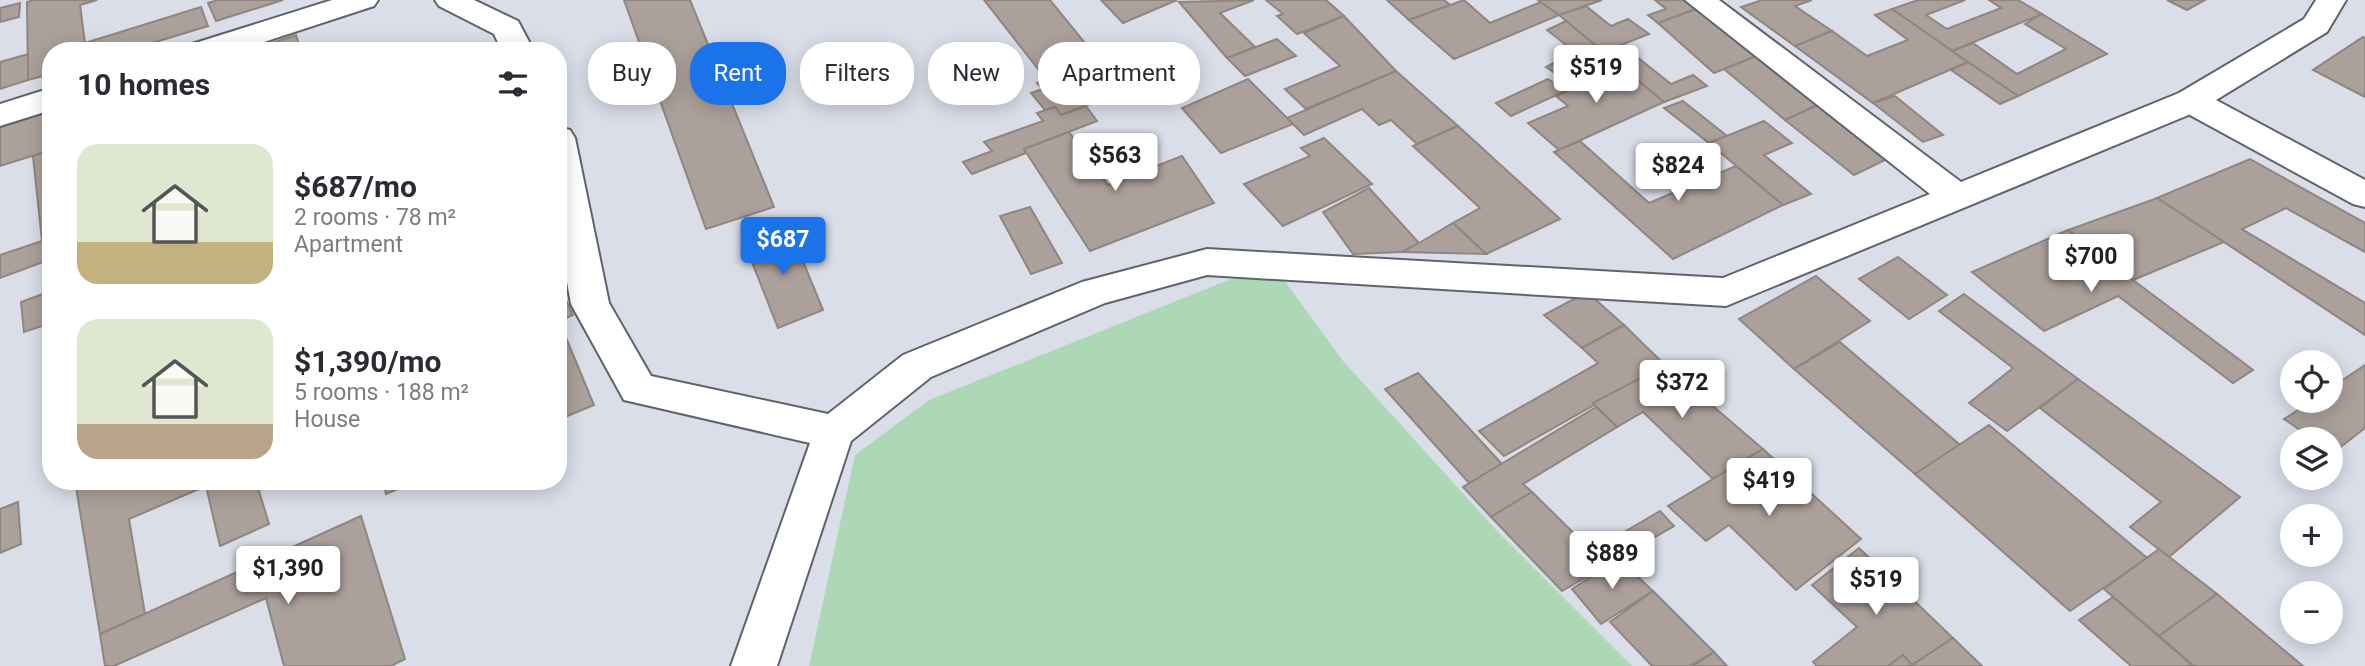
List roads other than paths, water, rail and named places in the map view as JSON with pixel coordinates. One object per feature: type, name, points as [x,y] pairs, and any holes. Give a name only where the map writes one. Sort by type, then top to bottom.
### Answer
[{"type":"street","points":[[231,42],[363,0]]},
{"type":"street","points":[[450,0],[507,28],[514,42]]},
{"type":"street","points":[[1700,0],[1956,196]]},
{"type":"street","points":[[754,666],[834,432],[916,366],[1095,292],[1207,262],[1726,292],[2192,101],[2316,25],[2331,0]]},
{"type":"street","points":[[2192,101],[2365,195]]},
{"type":"street","points":[[0,115],[42,102]]},
{"type":"street","points":[[567,185],[590,304],[638,389],[834,432]]}]
